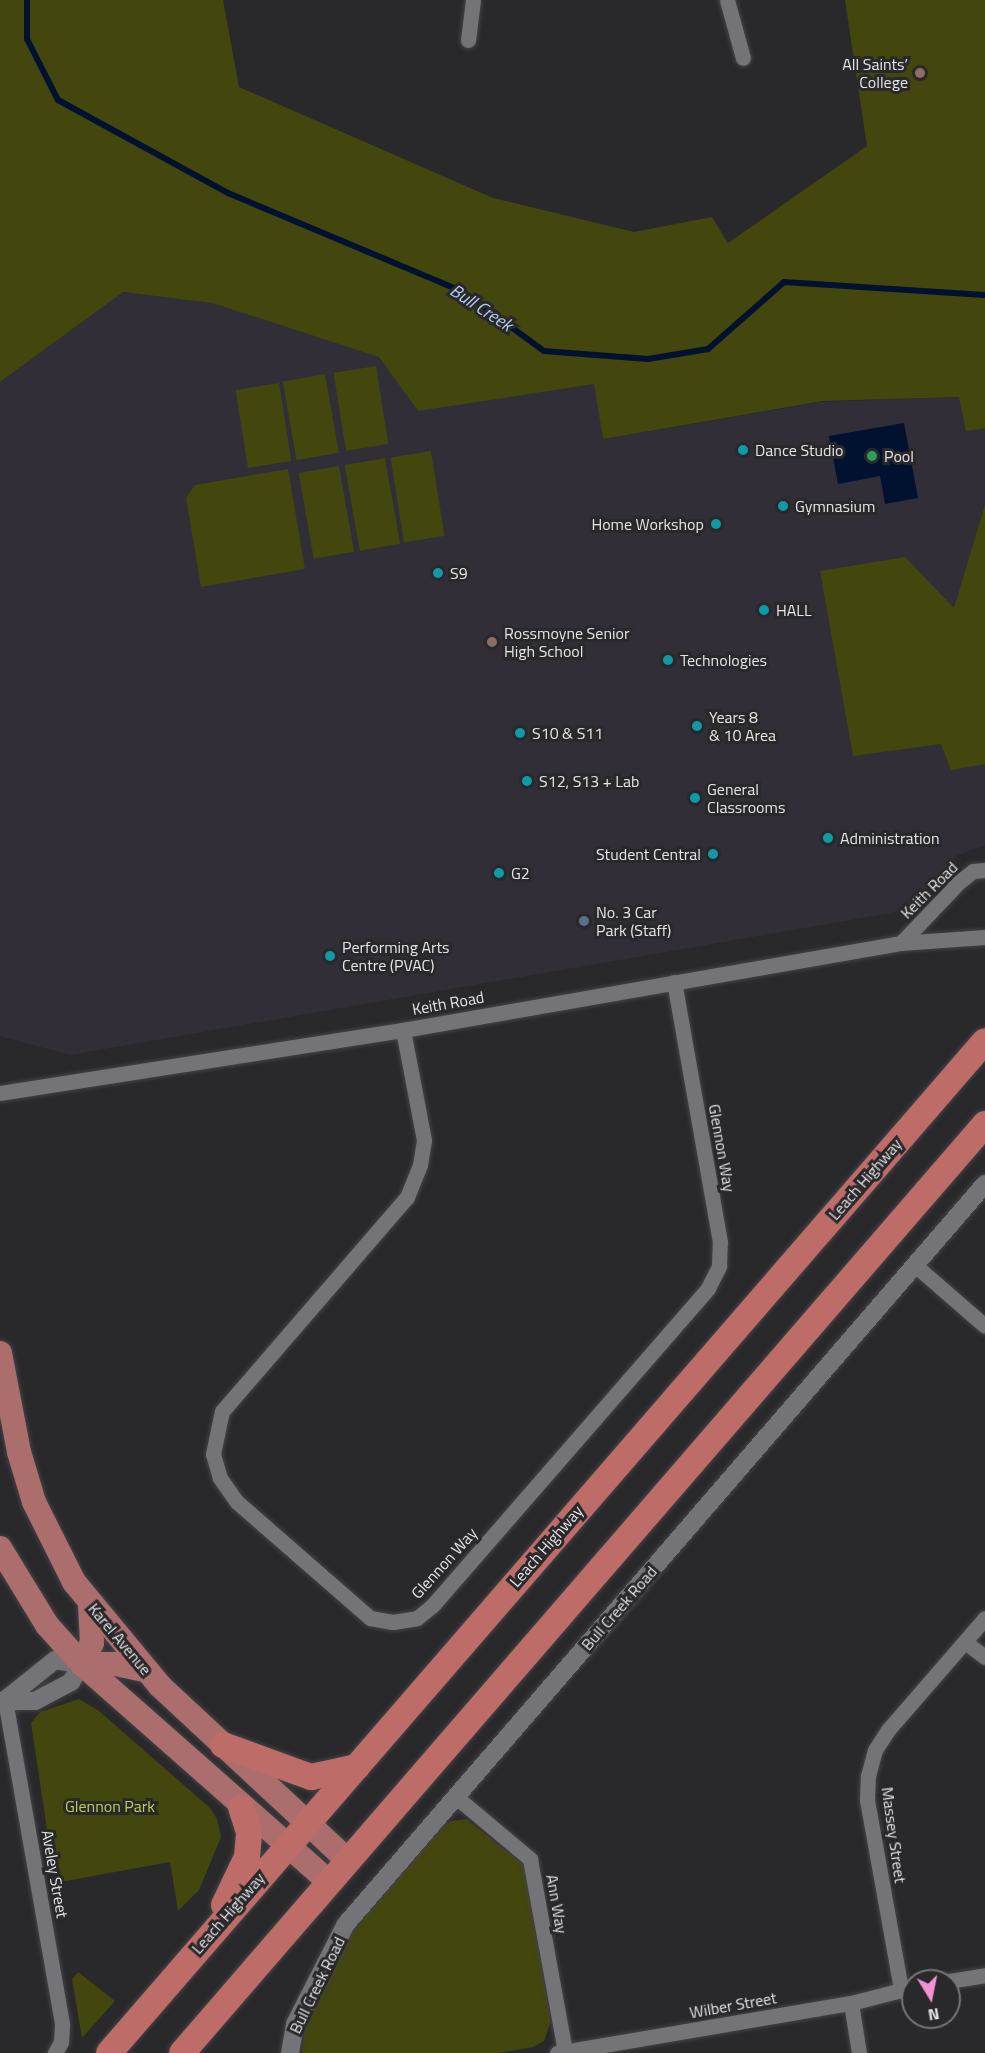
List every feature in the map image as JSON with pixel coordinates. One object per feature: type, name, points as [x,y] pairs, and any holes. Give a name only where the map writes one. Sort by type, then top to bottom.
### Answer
[{"type":"highway","name":"Leach Highway","points":[[109,2053],[211,1932],[308,1824],[985,1041]]},
{"type":"highway","points":[[182,2053],[346,1858],[985,1124]]},
{"type":"highway","points":[[223,1745],[311,1777],[357,1767]]},
{"type":"highway","points":[[211,1932],[247,1857],[249,1832],[241,1808]]},
{"type":"main road","name":"Karel Avenue","points":[[0,1353],[19,1452],[34,1502],[57,1552],[90,1604],[145,1670],[346,1858]]},
{"type":"main road","points":[[0,1548],[47,1625],[82,1664],[241,1808],[328,1881]]},
{"type":"main road","points":[[82,1664],[92,1643],[90,1604]]},
{"type":"main road","points":[[82,1664],[116,1664],[145,1670]]},
{"type":"street","points":[[468,40],[473,0]]},
{"type":"street","points":[[727,0],[743,58]]},
{"type":"street","name":"Keith Road","points":[[902,943],[958,882],[973,872],[985,870]]},
{"type":"street","name":"Keith Road","points":[[0,1094],[403,1030],[902,943],[985,937]]},
{"type":"street","name":"Glennon Way","points":[[403,1030],[424,1140],[420,1165],[407,1197],[222,1411],[213,1454],[220,1478],[237,1502],[370,1618],[393,1622],[417,1618],[432,1606],[708,1288],[719,1266],[720,1242],[674,982]]},
{"type":"street","name":"Bull Creek Road","points":[[290,2053],[295,2024],[346,1924],[985,1184]]},
{"type":"street","points":[[916,1266],[985,1326]]},
{"type":"street","name":"Massey Street","points":[[903,1969],[867,1800],[868,1776],[875,1750],[888,1730],[985,1618]]},
{"type":"street","points":[[964,1642],[985,1657]]},
{"type":"street","points":[[55,1660],[82,1664],[71,1682],[35,1701],[3,1700],[55,1660]]},
{"type":"street","name":"Aveley Street","points":[[3,1700],[62,2024],[61,2042],[55,2053]]},
{"type":"street","name":"Ann Way","points":[[455,1796],[530,1859],[561,2052]]},
{"type":"street","points":[[961,1979],[985,1975]]},
{"type":"street","name":"Wilber Street","points":[[561,2052],[851,2003],[901,1990]]},
{"type":"street","points":[[851,2003],[859,2053]]},
{"type":"shaded area","name":"Rossmoyne Senior High School","points":[[123,292],[212,303],[380,357],[418,410],[595,384],[603,439],[822,402],[959,397],[985,387],[985,845],[958,855],[908,910],[70,1055],[0,1036],[0,382]]},
{"type":"green space","points":[[0,0],[223,0],[239,87],[493,198],[634,232],[712,217],[728,243],[867,146],[845,0],[985,0],[985,428],[966,431],[959,397],[823,401],[603,439],[594,384],[418,411],[379,357],[212,303],[123,292],[0,382]]},
{"type":"green space","points":[[376,366],[388,444],[346,451],[334,373]]},
{"type":"green space","points":[[325,374],[339,453],[297,460],[283,381]]},
{"type":"green space","points":[[279,383],[291,461],[248,468],[236,390]]},
{"type":"green space","points":[[431,451],[444,536],[404,542],[391,457]]},
{"type":"green space","points":[[385,458],[400,544],[360,551],[345,465]]},
{"type":"green space","points":[[339,466],[354,552],[314,559],[299,473]]},
{"type":"green space","points":[[288,469],[305,569],[201,587],[186,498],[195,485]]},
{"type":"green space","points":[[985,505],[985,764],[951,770],[941,744],[853,756],[820,571],[905,557],[954,608]]},
{"type":"green space","name":"Glennon Park","points":[[79,1699],[99,1711],[210,1808],[217,1819],[221,1837],[199,1890],[178,1911],[170,1862],[55,1883],[31,1723],[40,1712]]},
{"type":"green space","points":[[466,1819],[524,1865],[551,2021],[544,2041],[533,2047],[499,2053],[302,2053],[305,2024],[355,1928],[440,1828],[452,1821]]},
{"type":"green space","points":[[78,1972],[115,2001],[82,2038],[72,1979]]},
{"type":"water","name":"Pool","points":[[904,423],[918,498],[885,504],[880,476],[838,484],[829,436]]},
{"type":"waterway","name":"Bull Creek","points":[[27,0],[27,39],[58,100],[228,193],[463,292],[544,351],[648,359],[708,349],[784,282],[985,295]]},
{"type":"place","name":"All Saints’ College","points":[[920,73]]},
{"type":"place","name":"Dance Studio","points":[[743,450]]},
{"type":"place","name":"Pool","points":[[872,456]]},
{"type":"place","name":"Gymnasium","points":[[783,506]]},
{"type":"place","name":"Home Workshop","points":[[716,524]]},
{"type":"place","name":"S9","points":[[438,573]]},
{"type":"place","name":"HALL","points":[[764,610]]},
{"type":"place","name":"Rossmoyne Senior High School","points":[[492,642]]},
{"type":"place","name":"Technologies","points":[[668,660]]},
{"type":"place","name":"Years 8 & 10 Area","points":[[697,726]]},
{"type":"place","name":"S10 & S11","points":[[520,733]]},
{"type":"place","name":"S12, S13 + Lab","points":[[527,781]]},
{"type":"place","name":"General Classrooms","points":[[695,798]]},
{"type":"place","name":"Administration","points":[[828,838]]},
{"type":"place","name":"Student Central","points":[[713,854]]},
{"type":"place","name":"G2","points":[[499,873]]},
{"type":"place","name":"No. 3 Car Park (Staff)","points":[[584,921]]},
{"type":"place","name":"Performing Arts Centre (PVAC)","points":[[330,956]]}]
